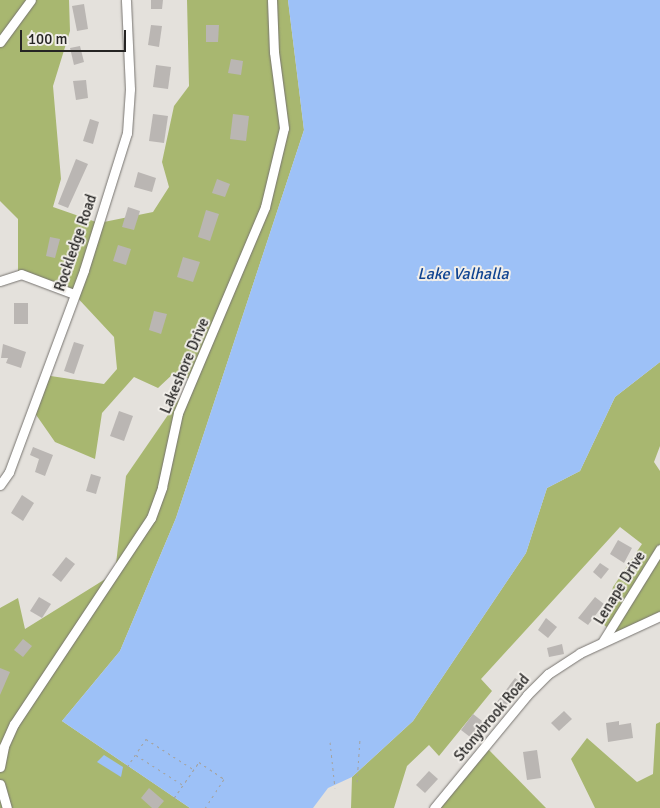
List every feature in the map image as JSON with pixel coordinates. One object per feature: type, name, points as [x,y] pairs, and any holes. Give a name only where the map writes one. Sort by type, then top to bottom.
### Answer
[{"type":"street","points":[[0,42],[31,0]]},
{"type":"street","name":"Rockledge Road","points":[[0,485],[9,472],[74,294],[127,133],[130,89],[126,0]]},
{"type":"street","name":"Lakeshore Drive","points":[[0,767],[4,746],[14,724],[151,518],[162,488],[178,412],[265,207],[284,128],[274,52],[272,0]]},
{"type":"street","points":[[0,281],[22,274],[74,294]]},
{"type":"street","name":"Lenape Drive","points":[[603,641],[660,549]]},
{"type":"street","name":"Stonybrook Road","points":[[434,808],[537,684],[564,663],[603,641],[660,616]]},
{"type":"street","points":[[0,784],[8,808]]},
{"type":"path","points":[[127,767],[146,739],[194,770]]},
{"type":"path","points":[[357,782],[360,739]]},
{"type":"path","points":[[330,742],[335,788]]},
{"type":"path","points":[[136,754],[183,785]]},
{"type":"path","points":[[174,798],[199,762],[224,779],[205,808]]},
{"type":"green space","points":[[0,0],[69,0],[70,31],[53,86],[61,179],[53,207],[99,223],[153,212],[169,187],[162,162],[174,106],[189,86],[187,0],[288,0],[304,130],[176,518],[120,651],[62,721],[190,808],[0,808],[0,608],[18,598],[25,629],[115,573],[126,476],[192,380],[174,373],[158,388],[134,377],[102,413],[95,459],[55,442],[32,409],[44,375],[104,384],[117,369],[114,337],[73,293],[18,273],[18,219],[0,201]]},
{"type":"green space","points":[[660,362],[660,446],[654,462],[660,471],[660,614],[617,636],[603,624],[613,587],[642,544],[620,527],[481,679],[492,691],[439,756],[429,745],[407,766],[394,808],[351,808],[352,777],[413,721],[526,553],[547,488],[580,471],[615,397]]},
{"type":"green space","points":[[660,722],[660,808],[595,808],[571,759],[587,738],[637,782],[653,774],[656,724]]},
{"type":"green space","points":[[487,748],[546,808],[433,808]]},
{"type":"water","name":"Lake Valhalla","points":[[288,0],[660,0],[660,362],[615,397],[580,471],[547,488],[526,553],[413,721],[352,777],[328,788],[313,808],[190,808],[62,721],[120,651],[176,518],[304,130]]},
{"type":"water","points":[[104,755],[123,767],[121,777],[97,762]]},
{"type":"building","points":[[151,0],[163,0],[162,9],[151,9]]},
{"type":"building","points":[[84,4],[88,29],[77,31],[72,6]]},
{"type":"building","points":[[151,25],[162,26],[159,47],[148,45]]},
{"type":"building","points":[[206,25],[219,25],[218,42],[206,42]]},
{"type":"building","points":[[80,46],[84,62],[74,65],[70,48]]},
{"type":"building","points":[[231,59],[243,61],[241,75],[228,73]]},
{"type":"building","points":[[156,65],[171,67],[168,89],[153,87]]},
{"type":"building","points":[[86,80],[88,98],[76,100],[73,81]]},
{"type":"building","points":[[153,114],[168,116],[164,143],[149,141]]},
{"type":"building","points":[[233,114],[249,116],[246,141],[230,139]]},
{"type":"building","points":[[90,119],[99,122],[93,144],[83,141]]},
{"type":"building","points":[[76,159],[88,164],[68,208],[58,204]]},
{"type":"building","points":[[138,172],[156,178],[152,192],[134,187]]},
{"type":"building","points":[[217,179],[230,184],[225,197],[212,193]]},
{"type":"building","points":[[128,207],[140,211],[134,230],[122,227]]},
{"type":"building","points":[[206,210],[219,214],[210,241],[198,237]]},
{"type":"building","points":[[50,237],[60,239],[55,258],[46,256]]},
{"type":"building","points":[[118,245],[131,249],[126,265],[113,261]]},
{"type":"building","points":[[183,257],[200,262],[193,282],[177,277]]},
{"type":"building","points":[[14,303],[28,303],[28,324],[14,324]]},
{"type":"building","points":[[154,311],[167,314],[161,334],[149,330]]},
{"type":"building","points":[[74,342],[84,345],[74,374],[64,371]]},
{"type":"building","points":[[3,344],[26,352],[21,368],[6,363],[8,358],[1,358]]},
{"type":"building","points":[[119,411],[133,416],[124,441],[110,436]]},
{"type":"building","points":[[33,447],[53,455],[45,476],[35,472],[39,459],[30,455]]},
{"type":"building","points":[[91,474],[101,477],[96,494],[86,491]]},
{"type":"building","points":[[22,495],[34,503],[23,521],[11,513]]},
{"type":"building","points":[[618,540],[632,548],[624,563],[610,554]]},
{"type":"building","points":[[66,557],[75,564],[61,582],[52,575]]},
{"type":"building","points":[[600,563],[609,569],[601,579],[593,572]]},
{"type":"building","points":[[39,597],[51,604],[42,618],[30,611]]},
{"type":"building","points":[[595,597],[604,604],[588,625],[578,618]]},
{"type":"building","points":[[546,618],[557,627],[548,638],[538,630]]},
{"type":"building","points":[[23,639],[32,646],[23,657],[14,650]]},
{"type":"building","points":[[562,644],[564,654],[549,657],[547,648]]},
{"type":"building","points":[[0,668],[10,672],[0,695]]},
{"type":"building","points":[[515,678],[523,684],[505,708],[497,702]]},
{"type":"building","points":[[564,711],[572,719],[559,731],[551,723]]},
{"type":"building","points":[[473,714],[486,724],[474,740],[461,730]]},
{"type":"building","points":[[619,721],[619,725],[631,723],[633,738],[608,742],[606,723]]},
{"type":"building","points":[[537,750],[541,778],[527,780],[523,752]]},
{"type":"building","points":[[429,771],[438,779],[425,793],[416,785]]},
{"type":"building","points":[[149,788],[164,801],[158,808],[152,808],[141,798]]}]
